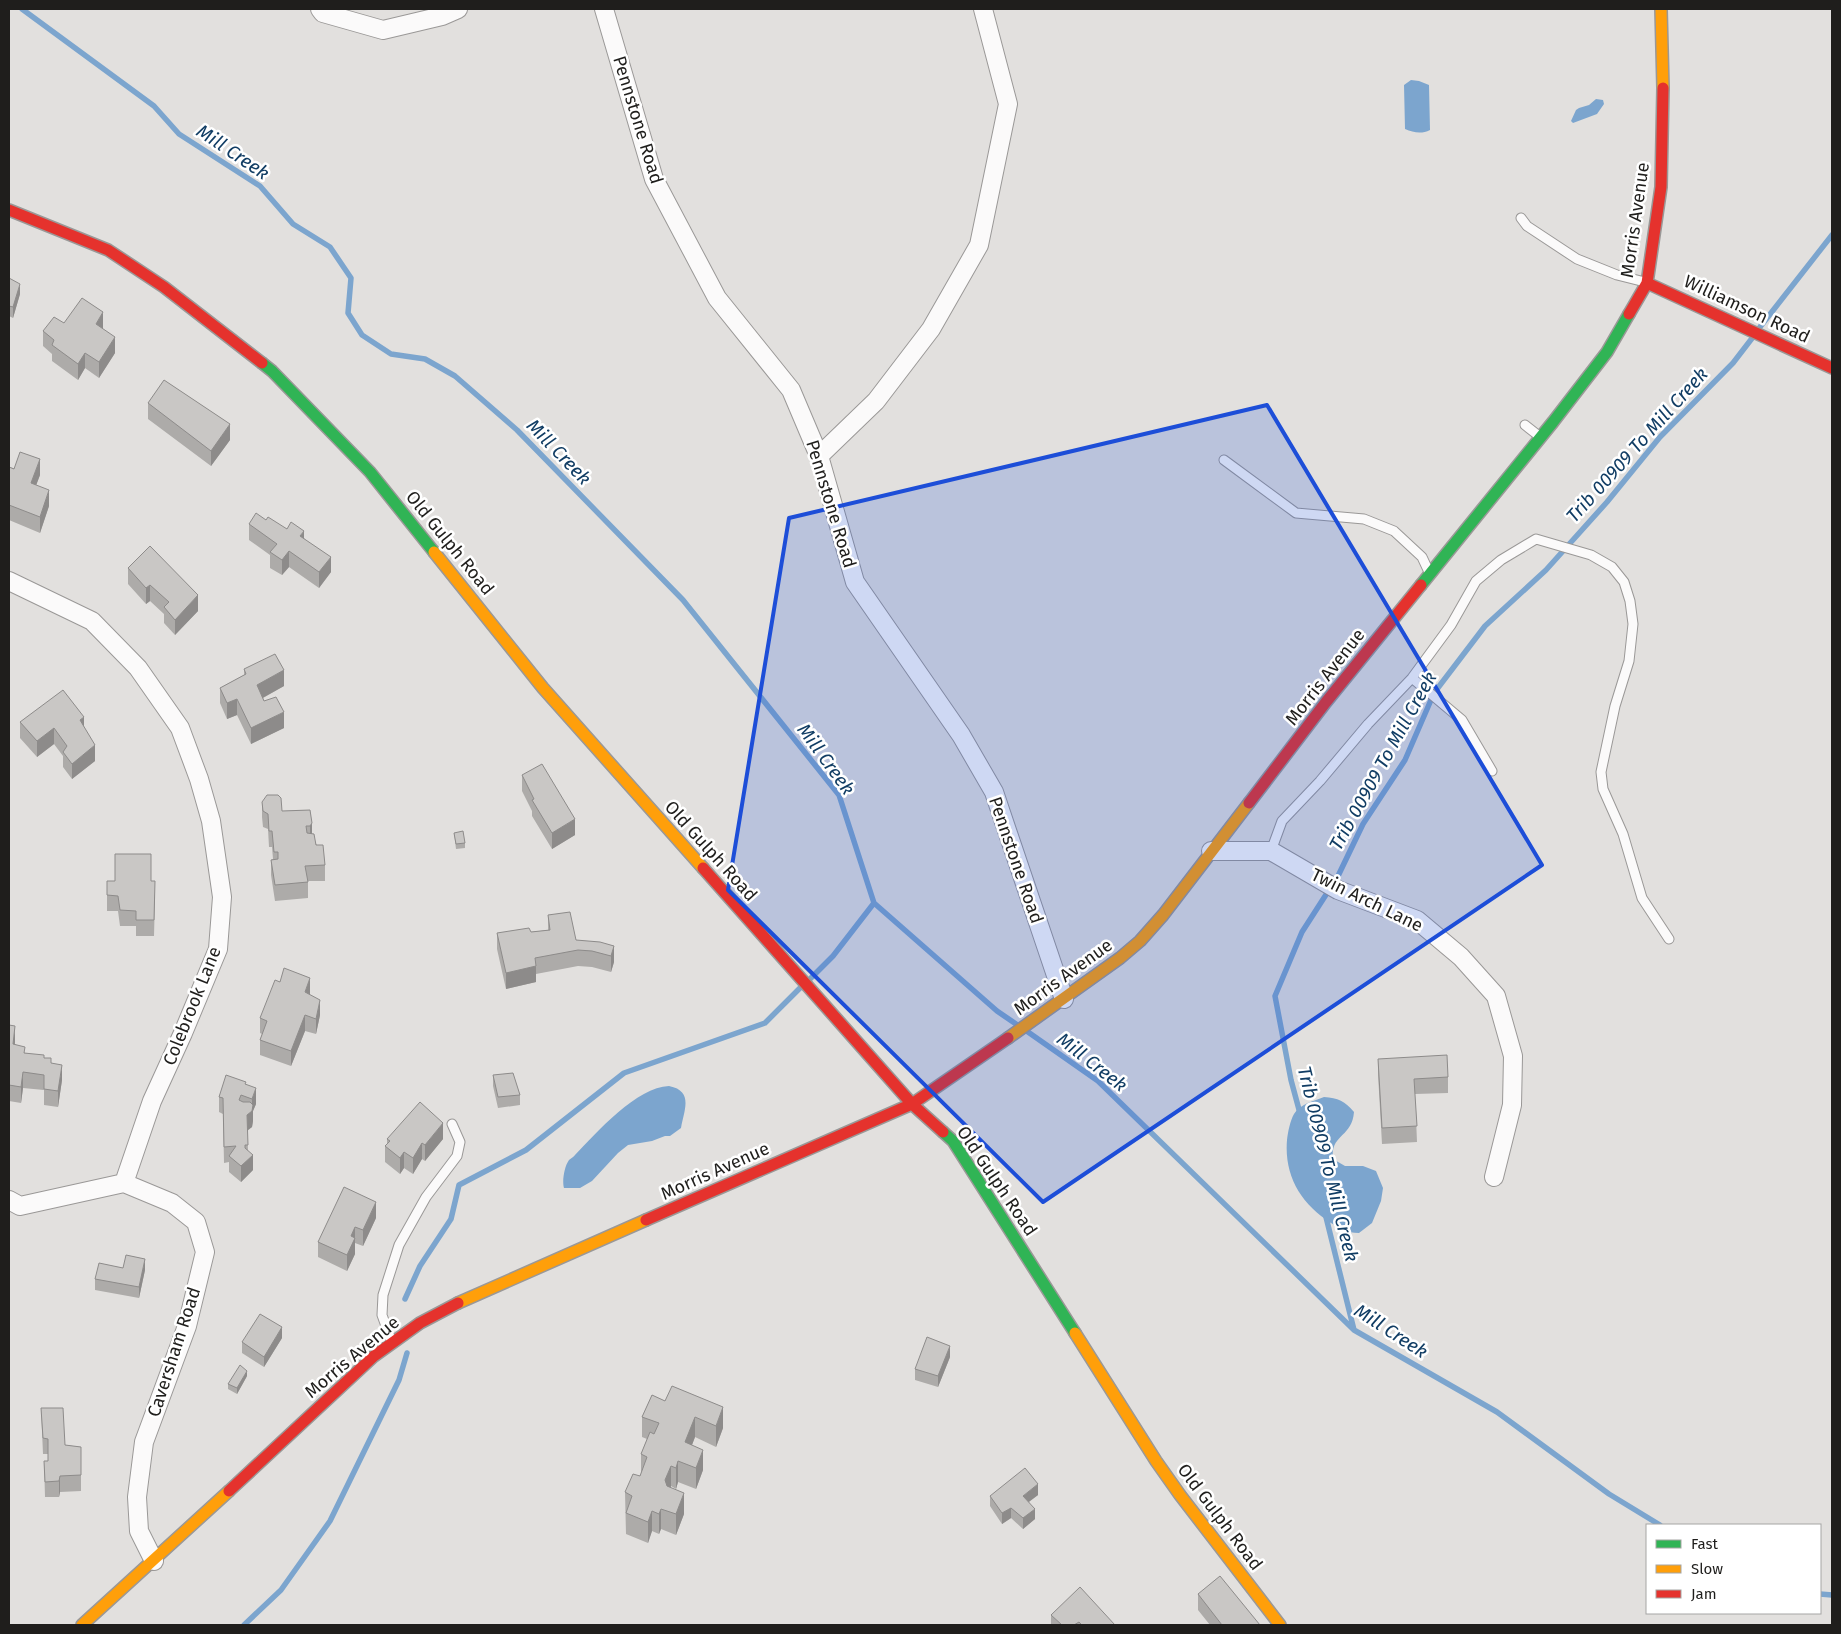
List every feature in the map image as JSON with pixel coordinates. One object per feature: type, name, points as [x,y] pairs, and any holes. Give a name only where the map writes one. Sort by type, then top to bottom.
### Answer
[{"type":"street","points":[[320,9],[323,13],[383,30],[442,16],[458,9]]},
{"type":"street","name":"Pennstone Road","points":[[604,9],[654,179],[717,298],[792,390],[819,456],[855,582],[961,735],[994,792],[1064,999]]},
{"type":"street","points":[[819,456],[876,401],[931,329],[979,245],[1008,104],[983,9]]},
{"type":"street","name":"Morris Avenue","points":[[82,1625],[154,1561],[374,1356],[420,1323],[469,1297],[912,1104],[1064,999],[1140,941],[1164,915],[1320,710],[1541,437],[1607,352],[1647,283],[1661,187],[1663,85],[1661,9]]},
{"type":"street","name":"Old Gulph Road","points":[[9,210],[108,250],[164,286],[272,371],[370,472],[543,688],[912,1104],[953,1141],[1156,1461],[1280,1625]]},
{"type":"street","name":"Williamson Road","points":[[1647,283],[1832,368]]},
{"type":"street","name":"Colebrook Lane","points":[[9,581],[92,621],[138,668],[180,728],[199,779],[211,821],[222,897],[218,949],[183,1034],[152,1101],[124,1184]]},
{"type":"street","points":[[1211,852],[1271,851]]},
{"type":"street","name":"Twin Arch Lane","points":[[1271,851],[1338,890],[1417,920],[1461,957],[1496,996],[1513,1056],[1512,1105],[1494,1177]]},
{"type":"street","points":[[9,1200],[20,1206],[124,1184]]},
{"type":"street","name":"Caversham Road","points":[[124,1184],[172,1203],[196,1222],[205,1252],[187,1326],[144,1442],[137,1497],[139,1531],[154,1561]]},
{"type":"lane","points":[[1521,218],[1527,226],[1577,258],[1617,276],[1647,283]]},
{"type":"lane","points":[[1525,425],[1541,437]]},
{"type":"lane","points":[[1224,460],[1296,513],[1364,519],[1394,530],[1422,557],[1430,574]]},
{"type":"lane","points":[[1271,851],[1282,821],[1412,678],[1451,625],[1476,581],[1501,560],[1536,539],[1591,555],[1612,567],[1624,582],[1630,601],[1633,624],[1629,661],[1615,706],[1600,772],[1603,789],[1623,834],[1642,898],[1669,939]]},
{"type":"lane","points":[[1412,678],[1462,720],[1492,771]]},
{"type":"lane","points":[[392,1342],[382,1315],[383,1295],[399,1244],[426,1197],[457,1156],[460,1142],[452,1124]]},
{"type":"highlighted area","points":[[1267,405],[1542,865],[1043,1202],[728,890],[789,518]]},
{"type":"water","points":[[1411,80],[1429,85],[1430,130],[1424,132],[1418,133],[1405,129],[1404,85]]},
{"type":"water","points":[[1596,99],[1603,100],[1604,104],[1597,114],[1573,123],[1571,121],[1576,110],[1589,105]]},
{"type":"water","points":[[669,1086],[682,1092],[685,1097],[686,1102],[681,1128],[670,1136],[628,1145],[592,1181],[580,1188],[564,1188],[564,1174],[569,1160],[606,1123],[631,1102],[644,1094],[657,1088]]},
{"type":"water","points":[[1324,1097],[1341,1101],[1354,1112],[1349,1127],[1335,1145],[1333,1159],[1345,1166],[1363,1166],[1376,1171],[1383,1188],[1381,1201],[1372,1223],[1359,1233],[1341,1229],[1311,1207],[1297,1188],[1288,1165],[1287,1140],[1290,1123],[1294,1114],[1303,1105]]},
{"type":"building","points":[[9,278],[20,284],[13,307],[9,306]]},
{"type":"building","points":[[82,298],[103,312],[96,324],[115,337],[99,362],[85,353],[78,364],[52,345],[54,340],[43,331],[54,317],[64,323]]},
{"type":"building","points":[[164,380],[230,424],[211,451],[148,403]]},
{"type":"building","points":[[20,452],[40,459],[31,483],[49,490],[40,517],[9,505],[9,467],[14,469]]},
{"type":"building","points":[[256,513],[266,520],[268,517],[287,529],[291,522],[304,531],[300,536],[331,557],[319,572],[289,551],[282,560],[270,552],[277,544],[249,524]]},
{"type":"building","points":[[150,546],[198,595],[175,620],[164,607],[169,602],[150,585],[146,588],[128,568]]},
{"type":"building","points":[[275,654],[284,670],[257,685],[264,701],[276,697],[284,712],[251,728],[237,699],[227,703],[220,688],[246,674],[244,669]]},
{"type":"building","points":[[63,690],[84,717],[80,720],[95,745],[72,764],[63,752],[67,746],[54,728],[37,741],[20,722]]},
{"type":"building","points":[[542,764],[575,819],[552,833],[532,800],[534,799],[522,775]]},
{"type":"building","points":[[267,795],[278,795],[281,798],[282,811],[310,810],[312,823],[310,826],[306,826],[307,833],[314,834],[316,845],[323,845],[325,865],[305,866],[308,882],[275,885],[271,860],[278,859],[278,852],[274,852],[272,831],[269,831],[268,814],[263,811],[262,802]]},
{"type":"building","points":[[463,831],[465,843],[456,844],[454,833]]},
{"type":"building","points":[[115,854],[151,854],[151,881],[155,881],[154,920],[136,920],[136,911],[120,910],[118,896],[107,895],[107,881],[115,881]]},
{"type":"building","points":[[570,912],[576,940],[600,942],[614,946],[611,956],[592,951],[578,950],[535,958],[536,966],[506,973],[497,933],[529,928],[531,932],[550,930],[548,915]]},
{"type":"building","points":[[284,968],[310,978],[305,992],[320,1000],[316,1019],[305,1015],[291,1051],[260,1040],[267,1021],[260,1018],[275,980],[280,982]]},
{"type":"building","points":[[9,1025],[15,1026],[13,1044],[25,1047],[24,1053],[44,1055],[44,1058],[51,1058],[51,1063],[62,1065],[58,1091],[44,1089],[44,1075],[23,1072],[21,1087],[9,1085]]},
{"type":"building","points":[[1447,1055],[1448,1077],[1414,1079],[1417,1126],[1382,1128],[1378,1059]]},
{"type":"building","points":[[513,1073],[520,1095],[498,1097],[493,1075]]},
{"type":"building","points":[[226,1075],[246,1082],[245,1084],[256,1088],[252,1099],[241,1095],[239,1100],[250,1102],[253,1105],[252,1111],[247,1115],[248,1145],[245,1145],[245,1148],[253,1155],[241,1166],[229,1156],[236,1146],[224,1147],[223,1098],[219,1097]]},
{"type":"building","points":[[420,1102],[443,1123],[425,1145],[422,1143],[413,1158],[404,1152],[400,1158],[385,1146],[390,1141],[387,1139]]},
{"type":"building","points":[[344,1187],[376,1202],[363,1230],[355,1227],[351,1236],[355,1238],[347,1255],[318,1242]]},
{"type":"building","points":[[126,1255],[145,1259],[139,1287],[95,1279],[99,1263],[123,1268]]},
{"type":"building","points":[[260,1314],[282,1327],[264,1357],[242,1342]]},
{"type":"building","points":[[927,1337],[950,1346],[938,1376],[915,1369]]},
{"type":"building","points":[[240,1365],[247,1371],[237,1388],[228,1384]]},
{"type":"building","points":[[672,1386],[723,1407],[716,1426],[695,1417],[685,1442],[703,1450],[696,1468],[678,1461],[676,1468],[671,1466],[665,1480],[667,1486],[684,1493],[676,1514],[661,1509],[659,1514],[652,1511],[648,1522],[626,1513],[632,1496],[625,1492],[633,1474],[640,1476],[647,1457],[641,1454],[650,1432],[654,1434],[659,1423],[642,1417],[652,1395],[665,1401]]},
{"type":"building","points":[[41,1408],[63,1408],[65,1445],[81,1447],[81,1475],[60,1476],[59,1481],[45,1482],[44,1461],[48,1461],[48,1439],[43,1438]]},
{"type":"building","points":[[1025,1468],[1038,1484],[1023,1496],[1035,1509],[1023,1518],[1011,1508],[1002,1513],[990,1496]]},
{"type":"building","points":[[1220,1576],[1260,1625],[1222,1625],[1198,1594]]},
{"type":"building","points":[[1080,1587],[1115,1625],[1082,1625],[1079,1622],[1074,1625],[1062,1625],[1051,1615]]},
{"type":"waterway","name":"Mill Creek","points":[[22,9],[154,106],[179,134],[260,186],[293,224],[330,247],[351,278],[348,313],[362,335],[391,354],[425,359],[455,376],[517,430],[683,600],[839,795],[874,903],[997,1011],[1016,1024]]},
{"type":"waterway","name":"Trib 00909 To Mill Creek","points":[[1760,327],[1832,235]]},
{"type":"waterway","name":"Trib 00909 To Mill Creek","points":[[1301,1117],[1291,1080],[1275,996],[1302,932],[1338,876],[1363,824],[1405,760],[1434,693],[1485,626],[1546,570],[1607,502],[1660,437],[1733,363],[1753,337]]},
{"type":"waterway","points":[[810,979],[833,956],[874,903]]},
{"type":"waterway","points":[[405,1299],[420,1266],[451,1219],[459,1185],[526,1150],[624,1073],[765,1023],[801,987]]},
{"type":"waterway","name":"Mill Creek","points":[[1028,1032],[1098,1081],[1354,1330],[1497,1412],[1609,1494],[1658,1524]]},
{"type":"waterway","name":"Trib 00909 To Mill Creek","points":[[1325,1213],[1354,1330]]},
{"type":"waterway","points":[[244,1625],[281,1590],[330,1521],[399,1380],[407,1353]]},
{"type":"waterway","name":"Mill Creek","points":[[1821,1594],[1832,1595]]},
{"type":"traffic: fast","points":[[1421,585],[1607,352],[1629,314]]},
{"type":"traffic: fast","points":[[262,363],[370,472],[434,552]]},
{"type":"traffic: fast","points":[[943,1132],[953,1141],[1075,1333]]},
{"type":"traffic: slow","points":[[1661,9],[1663,88]]},
{"type":"traffic: slow","points":[[434,552],[543,688],[703,868]]},
{"type":"traffic: slow","points":[[1008,1038],[1120,958],[1140,941],[1163,915],[1249,803]]},
{"type":"traffic: slow","points":[[458,1303],[646,1220]]},
{"type":"traffic: slow","points":[[1075,1333],[1156,1461],[1280,1625]]},
{"type":"traffic: slow","points":[[82,1625],[229,1491]]},
{"type":"traffic: jam","points":[[1629,314],[1647,283],[1661,187],[1663,88]]},
{"type":"traffic: jam","points":[[9,210],[108,250],[164,287],[262,363]]},
{"type":"traffic: jam","points":[[1647,283],[1832,368]]},
{"type":"traffic: jam","points":[[1249,803],[1326,702],[1421,585]]},
{"type":"traffic: jam","points":[[703,868],[912,1104],[943,1132]]},
{"type":"traffic: jam","points":[[646,1220],[912,1104],[1008,1038]]},
{"type":"traffic: jam","points":[[229,1491],[374,1356],[420,1323],[458,1303]]}]
